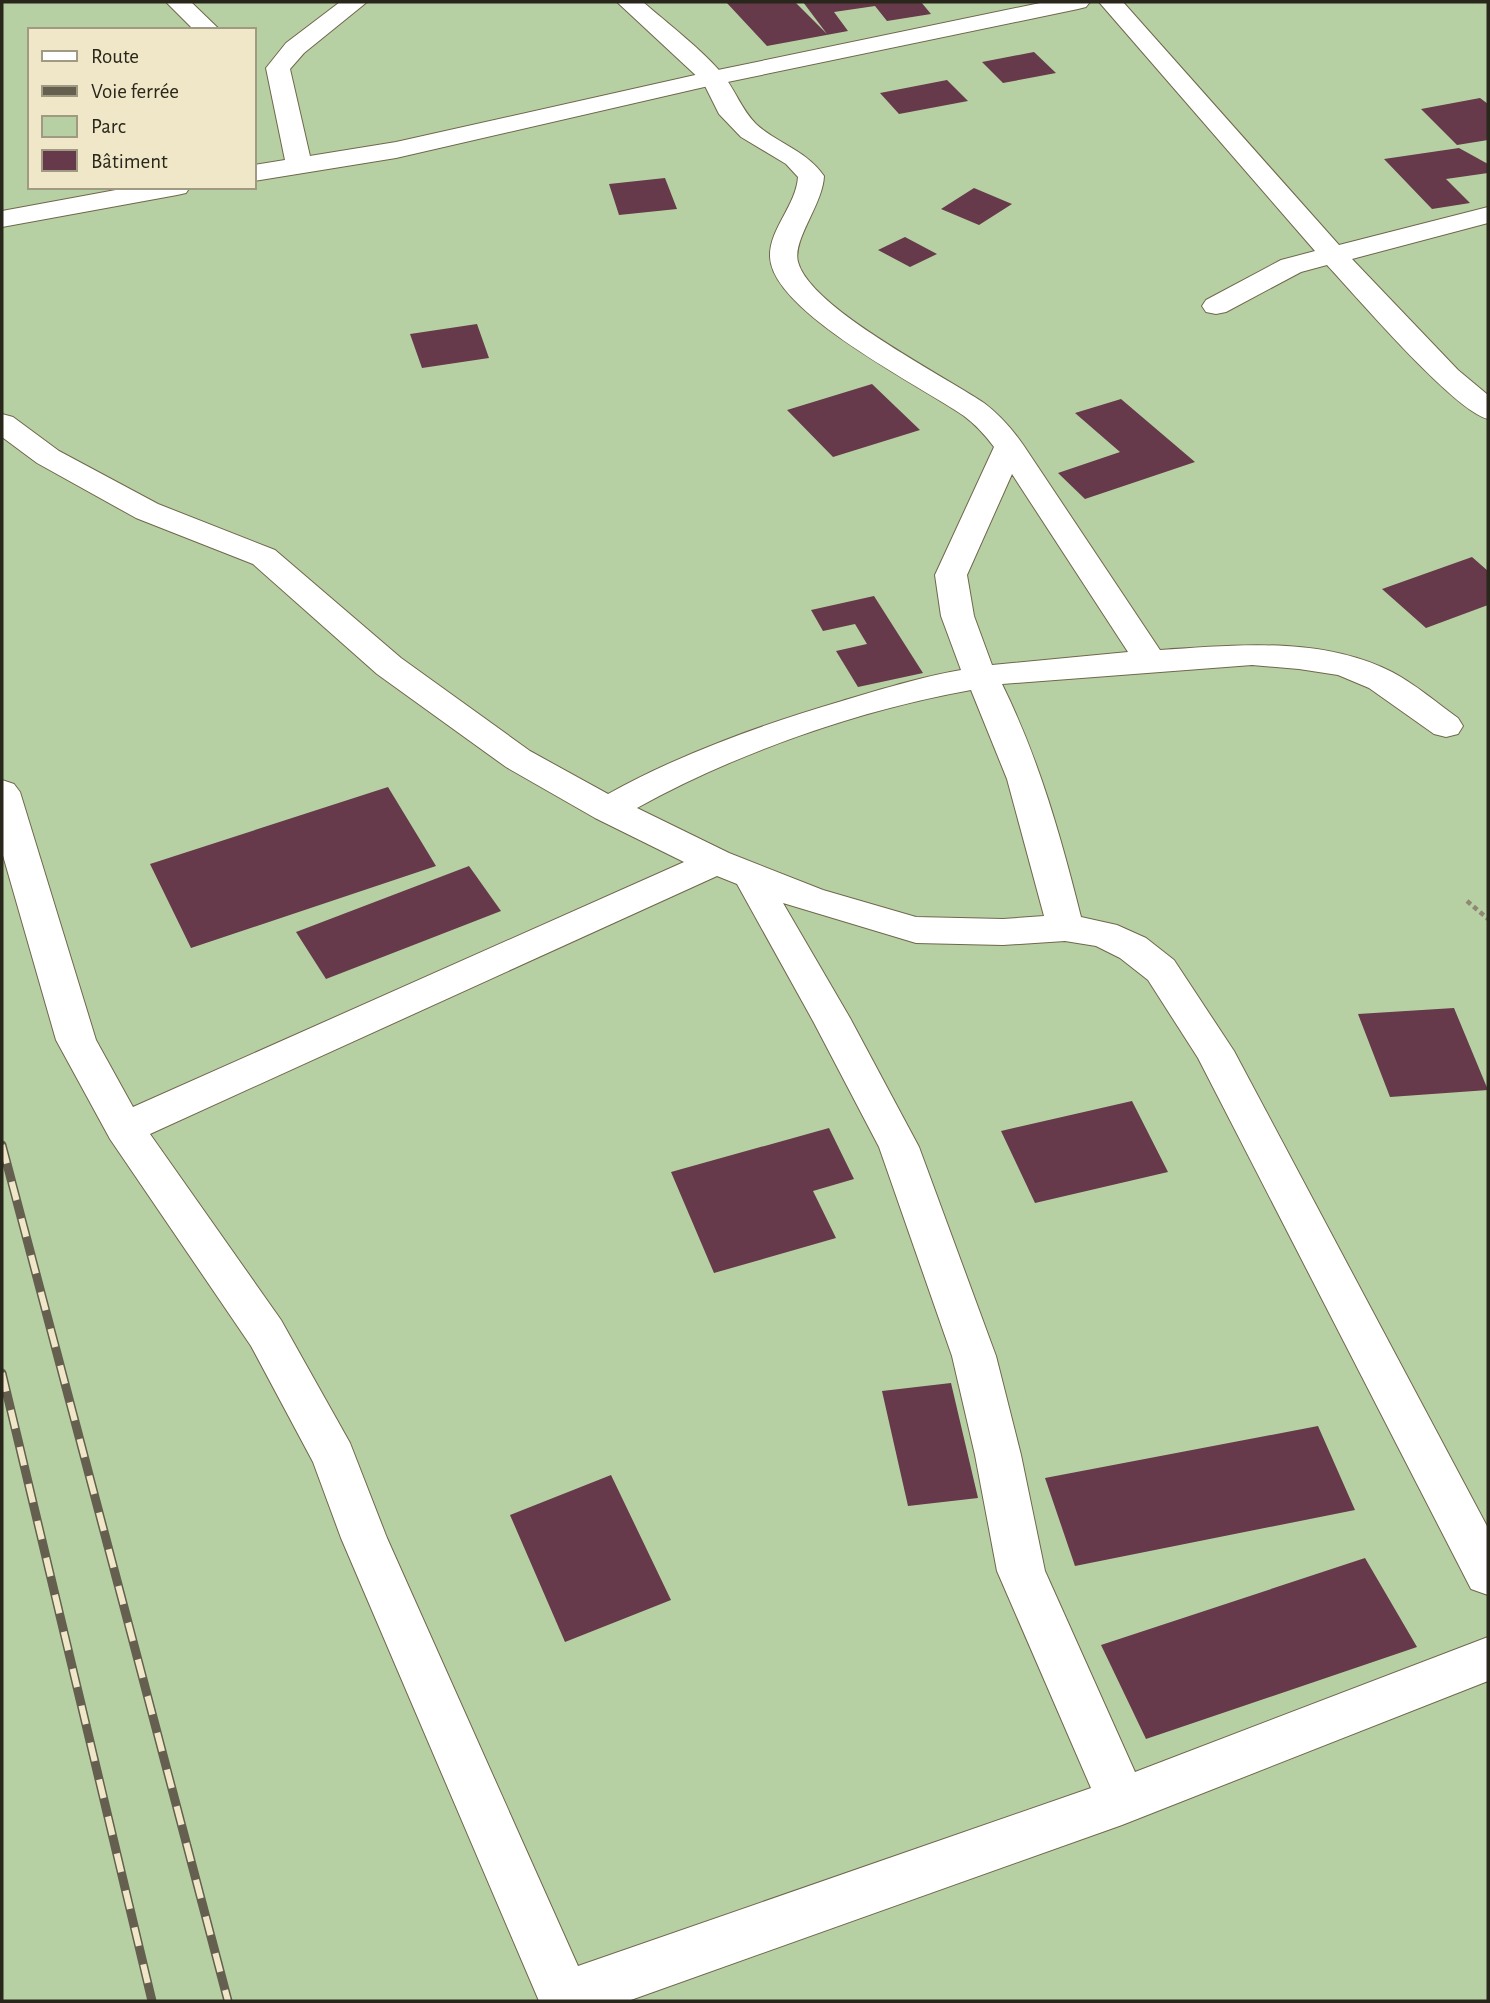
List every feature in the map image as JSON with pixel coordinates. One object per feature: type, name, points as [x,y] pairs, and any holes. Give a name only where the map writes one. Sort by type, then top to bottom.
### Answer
[{"type":"street","points":[[178,2],[206,28]]},
{"type":"street","points":[[278,68],[296,48],[355,2]]},
{"type":"street","points":[[629,2],[713,78],[732,114],[758,138],[795,159],[811,176],[812,190],[785,245],[784,260],[791,278],[823,313],[974,410],[991,424],[1009,446],[1150,660]]},
{"type":"street","points":[[256,173],[454,137],[713,78],[1078,2]]},
{"type":"street","points":[[1111,2],[1332,254],[1448,376],[1488,410]]},
{"type":"street","points":[[256,56],[278,68],[299,165]]},
{"type":"street","points":[[2,219],[166,189]]},
{"type":"street","points":[[1216,306],[1292,266],[1488,215]]},
{"type":"street","points":[[2,424],[48,457],[147,511],[264,557],[388,666],[518,759],[608,808],[733,868],[811,900],[916,930],[1003,932],[1065,928],[1104,934],[1133,948],[1161,970],[1214,1051],[1488,1574]]},
{"type":"street","points":[[1009,446],[951,575],[952,593],[980,677],[1007,732],[1032,804],[1065,928]]},
{"type":"street","points":[[608,808],[671,774],[757,739],[926,687],[1017,671],[1252,654],[1345,666],[1381,680],[1446,726]]},
{"type":"street","points":[[2,792],[76,1040],[124,1128],[266,1333],[334,1457],[364,1538],[565,1999],[1122,1801],[1488,1659]]},
{"type":"street","points":[[124,1128],[733,868]]},
{"type":"street","points":[[733,868],[781,934],[831,1018],[899,1147],[974,1356],[998,1455],[1021,1571],[1122,1801]]},
{"type":"path","points":[[1467,901],[1488,919]]},
{"type":"green space","points":[[2,2],[1488,2],[1488,2001],[2,2001]]},
{"type":"building","points":[[726,2],[795,2],[827,34],[803,2],[921,2],[931,14],[887,21],[875,6],[834,12],[848,31],[767,46]]},
{"type":"building","points":[[1034,52],[1056,73],[1003,83],[982,62]]},
{"type":"building","points":[[947,80],[968,101],[899,114],[880,93]]},
{"type":"building","points":[[1480,98],[1488,104],[1488,140],[1457,145],[1421,109]]},
{"type":"building","points":[[1459,148],[1488,164],[1488,173],[1446,179],[1470,203],[1432,209],[1384,159]]},
{"type":"building","points":[[665,178],[677,209],[619,215],[609,184]]},
{"type":"building","points":[[974,188],[1012,204],[979,225],[941,209]]},
{"type":"building","points":[[905,237],[937,254],[910,267],[878,250]]},
{"type":"building","points":[[477,324],[489,358],[422,368],[410,334]]},
{"type":"building","points":[[872,384],[920,430],[833,457],[787,410]]},
{"type":"building","points":[[1121,399],[1195,462],[1085,499],[1058,473],[1120,452],[1075,413]]},
{"type":"building","points":[[1472,557],[1488,571],[1488,605],[1426,628],[1382,589]]},
{"type":"building","points":[[874,596],[923,673],[858,687],[836,651],[867,644],[855,624],[823,631],[811,610]]},
{"type":"building","points":[[388,787],[436,866],[191,948],[150,864]]},
{"type":"building","points":[[469,866],[501,911],[326,979],[296,932]]},
{"type":"building","points":[[1454,1008],[1488,1090],[1390,1097],[1358,1014]]},
{"type":"building","points":[[1132,1101],[1168,1172],[1035,1203],[1001,1131]]},
{"type":"building","points":[[829,1128],[854,1179],[813,1191],[836,1238],[714,1273],[671,1172]]},
{"type":"building","points":[[951,1383],[978,1498],[908,1506],[882,1391]]},
{"type":"building","points":[[1318,1426],[1355,1510],[1075,1566],[1045,1478]]},
{"type":"building","points":[[611,1475],[671,1600],[565,1642],[510,1515]]},
{"type":"building","points":[[1365,1558],[1417,1647],[1146,1739],[1101,1645]]},
{"type":"railway","points":[[2,1145],[228,2001]]},
{"type":"railway","points":[[2,1373],[152,2001]]}]
